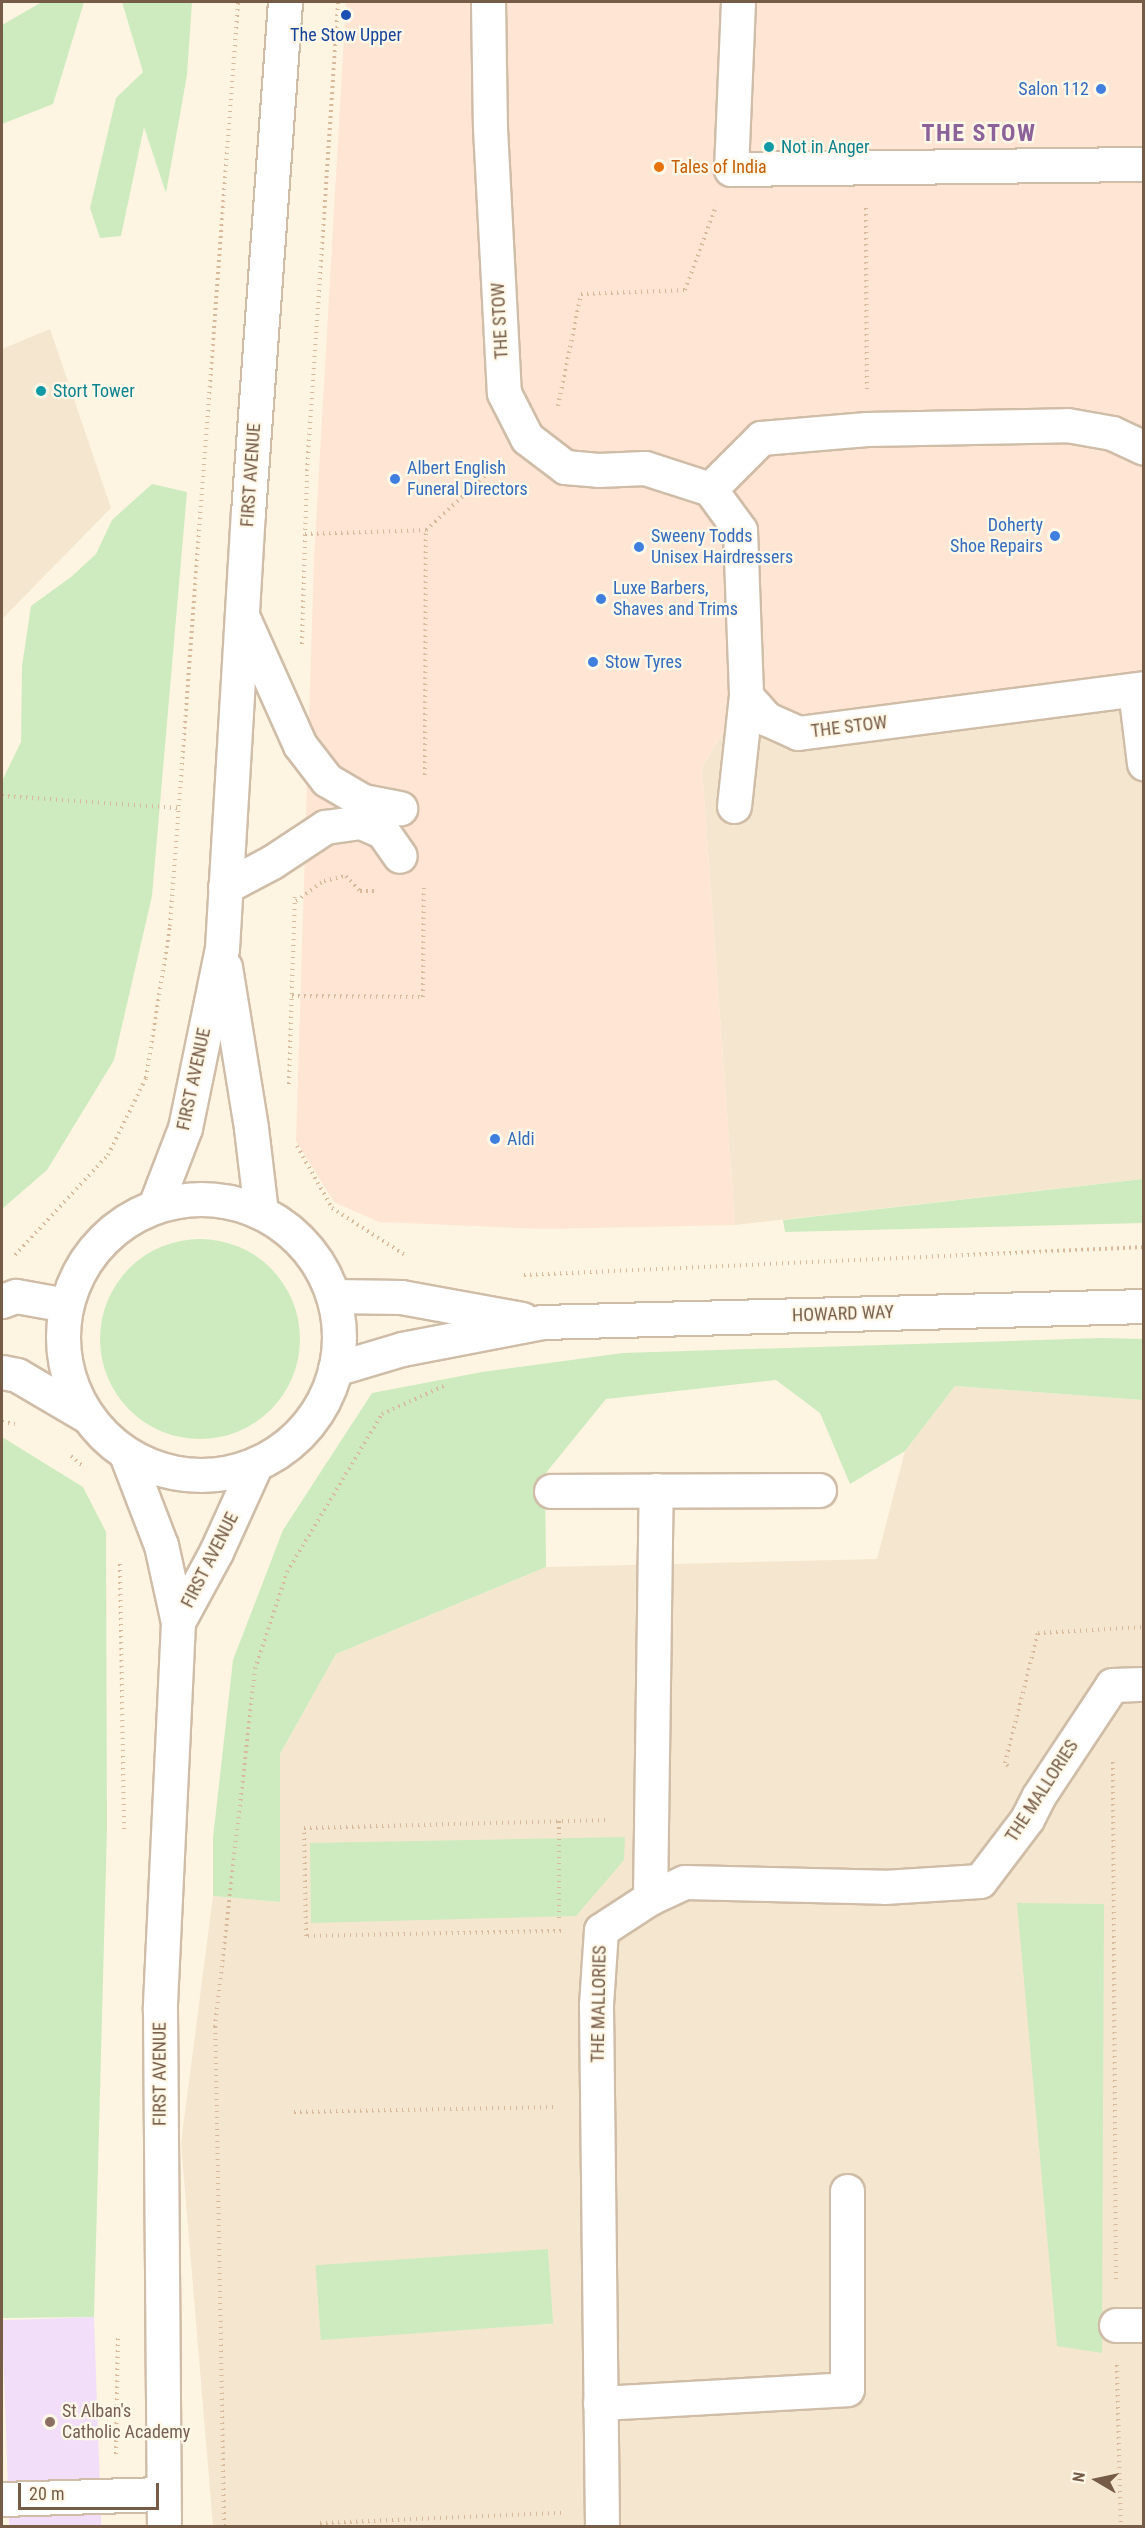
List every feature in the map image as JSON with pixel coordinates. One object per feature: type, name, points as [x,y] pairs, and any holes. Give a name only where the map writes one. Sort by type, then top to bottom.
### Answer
[{"type":"street","name":"FIRST AVENUE","points":[[155,1206],[185,1128],[222,948],[242,616],[285,2]]},
{"type":"street","name":"THE STOW","points":[[488,2],[490,128],[504,393],[527,438],[565,467],[598,470],[645,468],[710,489]]},
{"type":"street","points":[[738,2],[731,169],[1143,164]]},
{"type":"street","points":[[734,806],[746,696],[740,530],[710,489],[761,438],[867,429],[1067,425],[1112,433],[1143,448]]},
{"type":"street","points":[[242,616],[300,745],[327,780],[363,801],[400,808]]},
{"type":"street","points":[[1139,689],[1143,763]]},
{"type":"street","name":"THE STOW","points":[[746,696],[767,719],[798,733],[1139,689]]},
{"type":"street","points":[[225,887],[325,827],[361,822],[383,832],[400,856]]},
{"type":"street","name":"FIRST AVENUE","points":[[222,948],[251,1128],[261,1212]]},
{"type":"street","points":[[191,1199],[227,1201],[261,1212],[292,1233],[317,1262],[333,1296],[339,1332],[336,1369],[320,1408],[292,1441],[256,1464],[212,1475],[167,1472],[126,1454],[104,1437],[87,1416],[69,1382],[62,1344],[66,1305],[84,1262],[114,1228],[155,1206],[191,1199]]},
{"type":"street","points":[[2,1301],[16,1296],[66,1305]]},
{"type":"street","name":"HOWARD WAY","points":[[333,1296],[401,1297],[542,1322]]},
{"type":"street","name":"HOWARD WAY","points":[[336,1369],[402,1349],[542,1322],[1143,1306]]},
{"type":"street","points":[[2,1372],[17,1375],[87,1416]]},
{"type":"street","name":"FIRST AVENUE","points":[[126,1454],[160,1545],[178,1622],[160,2010],[164,2526]]},
{"type":"street","name":"FIRST AVENUE","points":[[178,1622],[216,1552],[256,1464]]},
{"type":"street","points":[[650,1898],[656,1490]]},
{"type":"street","points":[[551,1491],[819,1490]]},
{"type":"street","name":"THE MALLORIES","points":[[602,2519],[596,2005],[601,1930],[650,1898],[685,1882],[885,1887],[980,1881],[1027,1820],[1038,1797],[1112,1685],[1143,1683]]},
{"type":"street","points":[[600,2403],[847,2389],[847,2191]]},
{"type":"street","points":[[2,2499],[163,2494]]},
{"type":"path","points":[[9,1261],[108,1155],[146,1078],[170,926],[238,2]]},
{"type":"path","points":[[302,652],[305,534],[338,2]]},
{"type":"path","points":[[866,167],[867,429]]},
{"type":"path","points":[[305,534],[426,530],[557,412],[581,294],[685,290],[731,169]]},
{"type":"path","points":[[426,530],[426,561]]},
{"type":"path","points":[[2,796],[179,808]]},
{"type":"path","points":[[288,1092],[296,846]]},
{"type":"path","points":[[295,901],[324,881],[346,876],[360,891],[380,891]]},
{"type":"path","points":[[292,996],[423,998]]},
{"type":"path","points":[[292,1138],[332,1208],[407,1257],[413,1258]]},
{"type":"path","points":[[523,1275],[1143,1247]]},
{"type":"path","points":[[224,2526],[215,2026],[255,1669],[287,1572],[382,1414],[457,1383]]},
{"type":"path","points":[[2,1422],[23,1428]]},
{"type":"path","points":[[67,1452],[89,1471]]},
{"type":"path","points":[[120,1556],[124,1842]]},
{"type":"path","points":[[1038,1797],[1005,1763],[1038,1633],[1143,1626]]},
{"type":"path","points":[[1113,1756],[1130,2325],[1120,2526]]},
{"type":"path","points":[[601,1930],[306,1936],[304,1828],[651,1819]]},
{"type":"path","points":[[559,1821],[560,1931]]},
{"type":"path","points":[[294,2112],[598,2106]]},
{"type":"path","points":[[116,2495],[118,2329]]},
{"type":"path","points":[[320,2523],[602,2519]]},
{"type":"shaded area","points":[[346,2],[1143,2],[1143,688],[798,733],[745,697],[702,767],[735,1225],[543,1229],[379,1222],[334,1202],[296,1141],[314,558]]},
{"type":"shaded area","points":[[50,329],[111,508],[2,619],[2,349]]},
{"type":"shaded area","points":[[1143,688],[1143,1179],[735,1225],[702,767],[746,696]]},
{"type":"shaded area","points":[[955,1386],[1143,1400],[1143,2526],[213,2526],[181,2143],[213,1896],[280,1902],[280,1754],[336,1654],[546,1567],[877,1559],[905,1451]],"holes":[[[548,2249],[553,2324],[320,2338]]]},
{"type":"shaded area","name":"St Alban's Catholic Academy","points":[[94,2317],[101,2526],[9,2526],[2,2320]]},
{"type":"green space","points":[[42,2],[84,2],[53,104],[2,124],[2,25]]},
{"type":"green space","points":[[122,2],[192,2],[187,75],[166,193],[144,127],[121,236],[100,238],[90,208],[116,98],[143,72]]},
{"type":"green space","points":[[152,484],[187,492],[152,896],[114,1060],[47,1170],[2,1209],[2,781],[21,742],[22,666],[31,606],[71,577],[96,554],[112,520]]},
{"type":"green space","points":[[1143,1179],[1143,1223],[785,1232],[783,1220]]},
{"type":"green space","points":[[200,1239],[229,1243],[247,1251],[271,1268],[288,1292],[296,1310],[300,1339],[296,1368],[288,1386],[271,1410],[247,1427],[229,1435],[200,1439],[171,1435],[153,1427],[129,1410],[112,1386],[104,1368],[100,1339],[104,1310],[112,1292],[129,1268],[153,1251],[171,1243]]},
{"type":"green space","points":[[1102,1338],[1143,1339],[1143,1400],[955,1386],[905,1451],[850,1484],[820,1413],[776,1380],[606,1399],[545,1474],[546,1567],[336,1654],[280,1754],[280,1902],[213,1896],[213,1838],[233,1660],[283,1530],[372,1393],[482,1372],[623,1353]]},
{"type":"green space","points":[[2,1437],[83,1487],[106,1532],[107,1829],[94,2317],[2,2318]]},
{"type":"green space","points":[[625,1837],[624,1860],[576,1916],[311,1923],[310,1843]]},
{"type":"green space","points":[[1017,1903],[1104,1904],[1102,2353],[1057,2346]]},
{"type":"green space","points":[[548,2249],[553,2324],[321,2340],[316,2265]]},
{"type":"place","name":"The Stow Upper","points":[[346,15]]},
{"type":"place","name":"Salon 112","points":[[1101,89]]},
{"type":"place","name":"Not in Anger","points":[[769,147]]},
{"type":"place","name":"Tales of India","points":[[659,167]]},
{"type":"place","name":"Stort Tower","points":[[41,391]]},
{"type":"place","name":"Albert English Funeral Directors","points":[[395,479]]},
{"type":"place","name":"Doherty Shoe Repairs","points":[[1055,536]]},
{"type":"place","name":"Sweeny Todds Unisex Hairdressers","points":[[639,547]]},
{"type":"place","name":"Luxe Barbers, Shaves and Trims","points":[[601,599]]},
{"type":"place","name":"Stow Tyres","points":[[593,662]]},
{"type":"place","name":"Aldi","points":[[495,1139]]},
{"type":"place","name":"St Alban's Catholic Academy","points":[[50,2422]]},
{"type":"district","name":"THE STOW","points":[[979,134]]}]
